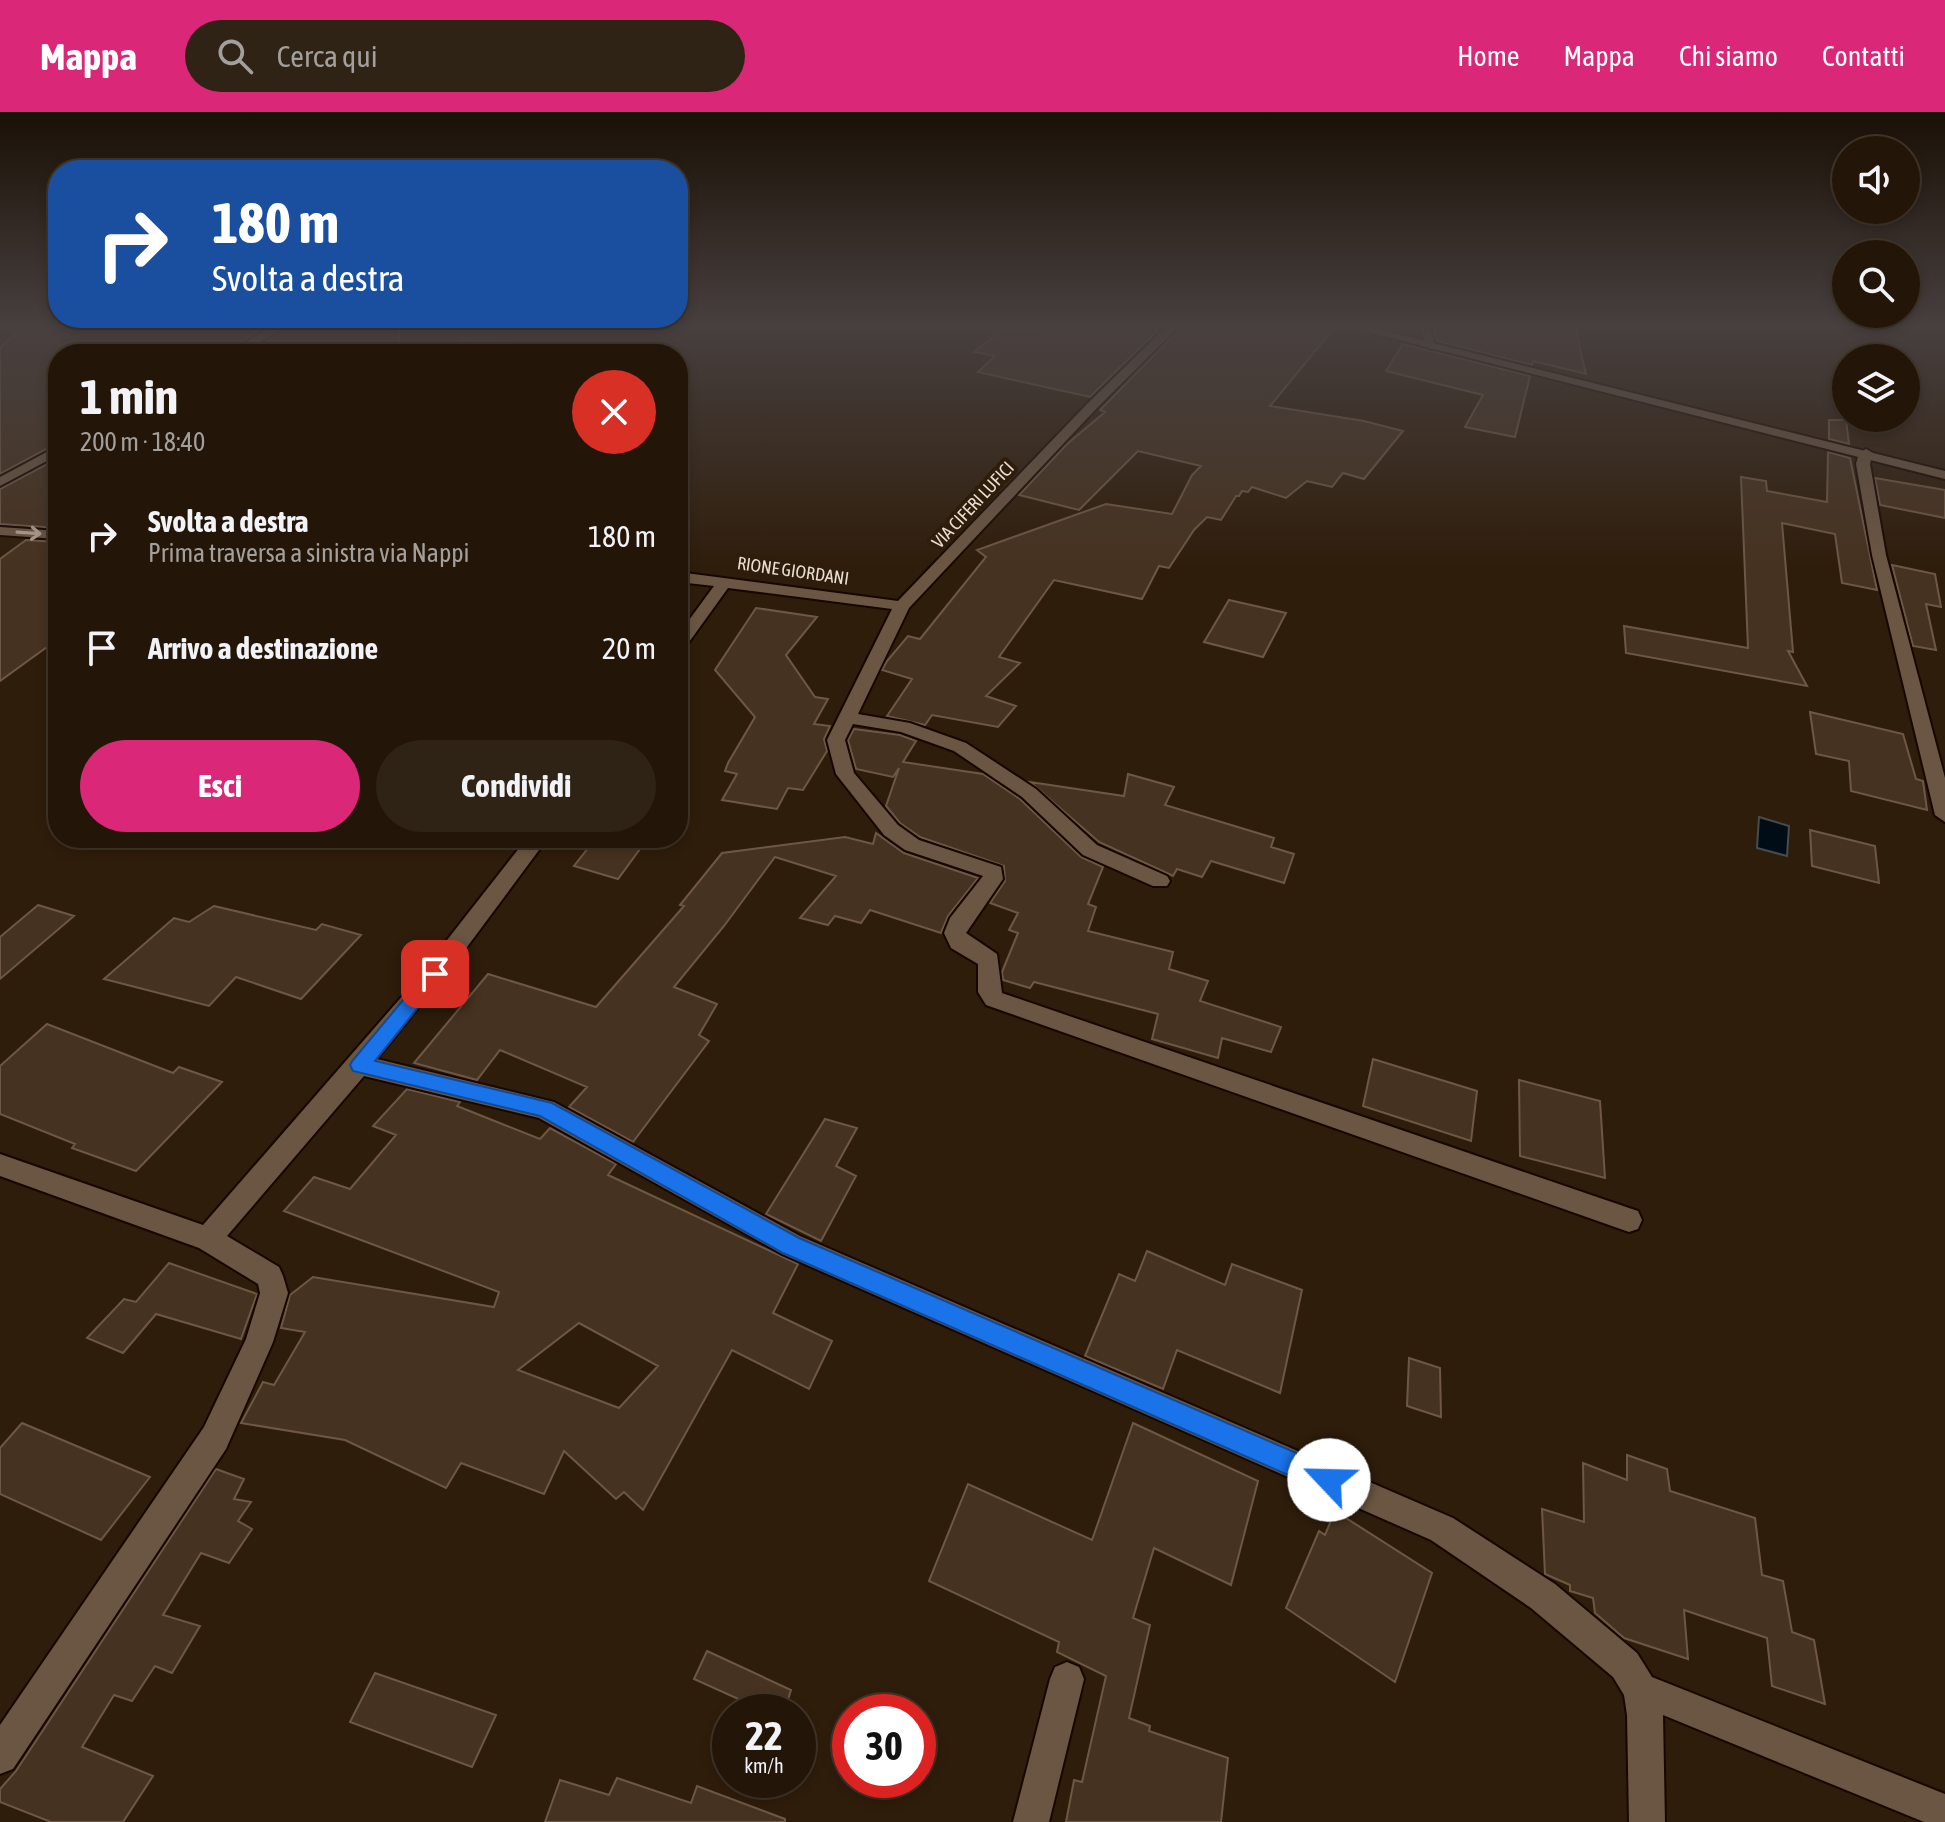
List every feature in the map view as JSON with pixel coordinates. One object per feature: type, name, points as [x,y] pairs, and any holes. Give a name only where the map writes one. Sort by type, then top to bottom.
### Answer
[{"type":"street","name":"VIA CIFERI LUFICI","points":[[1091,407],[902,606],[836,740],[845,774],[891,830],[912,845],[994,872],[993,879],[958,924],[955,933],[959,942],[989,960],[989,992],[994,999],[1629,1220]]},
{"type":"street","points":[[1677,407],[1945,475]]},
{"type":"street","points":[[1866,453],[1863,464],[1879,555],[1945,815]]},
{"type":"street","points":[[0,482],[48,456]]},
{"type":"street","points":[[0,531],[48,534]]},
{"type":"street","name":"RIONE GIORDANI","points":[[688,578],[902,606]]},
{"type":"street","points":[[688,632],[725,582]]},
{"type":"street","points":[[845,717],[904,727],[960,747],[1029,793],[1090,850],[1160,881]]},
{"type":"street","points":[[208,1239],[360,1065],[472,929],[531,848]]},
{"type":"street","points":[[360,1065],[545,1109],[791,1245],[1442,1529],[1543,1596],[1625,1665],[1640,1689],[1645,1715],[1647,1822]]},
{"type":"street","points":[[0,1165],[208,1239],[269,1276],[274,1293],[259,1342],[215,1438],[0,1756]]},
{"type":"street","points":[[1031,1822],[1067,1679]]},
{"type":"street","points":[[1640,1689],[1945,1812]]},
{"type":"shaded area","points":[[1759,817],[1789,826],[1787,856],[1757,848]]},
{"type":"building","points":[[0,407],[48,407],[48,448],[0,474]]},
{"type":"building","points":[[1103,407],[1275,407],[1364,421],[1403,431],[1364,479],[1343,473],[1332,487],[1307,481],[1286,498],[1252,487],[1248,492],[1242,491],[1221,520],[1207,517],[1194,530],[1169,568],[1159,566],[1142,599],[1054,580],[999,657],[1020,663],[986,696],[1016,706],[998,727],[932,715],[925,725],[887,716],[912,679],[882,670],[908,636],[920,639],[986,557],[977,550],[1106,504],[1172,514],[1192,475],[1201,466],[1138,451],[1079,510],[1019,495],[1067,444],[1105,412],[1100,410]]},
{"type":"building","points":[[1476,407],[1522,407],[1515,437],[1465,427]]},
{"type":"building","points":[[1829,420],[1832,420],[1832,432],[1848,432],[1849,444],[1829,439]]},
{"type":"building","points":[[1828,452],[1850,458],[1877,590],[1842,583],[1835,534],[1782,523],[1793,652],[1788,651],[1807,686],[1626,653],[1624,626],[1748,648],[1741,477],[1766,481],[1767,491],[1827,502]]},
{"type":"building","points":[[48,463],[48,527],[0,524],[0,489]]},
{"type":"building","points":[[1875,478],[1945,490],[1945,518],[1880,505]]},
{"type":"building","points":[[26,540],[48,541],[48,646],[0,681],[0,559]]},
{"type":"building","points":[[1892,565],[1935,574],[1941,607],[1926,604],[1936,650],[1913,646]]},
{"type":"building","points":[[1229,600],[1286,613],[1263,657],[1204,642]]},
{"type":"building","points":[[756,608],[817,617],[786,655],[815,697],[828,699],[814,724],[830,726],[824,739],[827,751],[803,790],[788,788],[777,809],[722,800],[737,774],[725,771],[728,763],[755,717],[715,670]]},
{"type":"building","points":[[1810,712],[1903,734],[1916,779],[1923,781],[1927,810],[1851,791],[1849,761],[1816,754]]},
{"type":"building","points":[[854,729],[900,735],[916,741],[903,762],[983,774],[1020,799],[1081,857],[1103,867],[1088,904],[1096,907],[1088,931],[1173,952],[1169,969],[1208,981],[1200,1001],[1281,1027],[1271,1052],[1222,1038],[1218,1058],[1152,1039],[1158,1014],[1034,982],[1030,988],[1003,980],[1002,972],[1018,933],[1009,930],[1018,913],[990,903],[1005,881],[1004,866],[920,837],[900,823],[886,806],[899,768],[893,777],[856,769],[848,740]]},
{"type":"building","points":[[1128,774],[1174,787],[1165,805],[1274,838],[1271,847],[1294,854],[1284,883],[1211,861],[1202,877],[1177,869],[1173,876],[1099,842],[1030,782],[1124,796]]},
{"type":"building","points":[[1810,830],[1875,846],[1879,883],[1812,866]]},
{"type":"building","points":[[876,833],[904,853],[978,878],[948,916],[941,933],[870,910],[861,923],[835,916],[828,925],[800,918],[836,876],[775,857],[674,987],[717,1004],[699,1035],[709,1041],[633,1142],[569,1107],[587,1087],[500,1050],[477,1080],[414,1063],[488,974],[596,1007],[684,906],[680,905],[722,853],[845,837],[873,844]]},
{"type":"building","points":[[588,848],[641,848],[618,879],[574,866]]},
{"type":"building","points":[[38,905],[74,916],[0,979],[0,937]]},
{"type":"building","points":[[214,906],[316,930],[322,924],[361,935],[301,999],[236,977],[209,1006],[104,979],[174,918],[189,922]]},
{"type":"building","points":[[47,1024],[173,1073],[179,1067],[222,1082],[136,1171],[72,1148],[75,1144],[0,1114],[0,1066]]},
{"type":"building","points":[[1373,1059],[1477,1091],[1471,1141],[1363,1106]]},
{"type":"building","points":[[1519,1080],[1600,1101],[1605,1178],[1520,1156]]},
{"type":"building","points":[[407,1089],[460,1102],[457,1106],[540,1139],[550,1128],[616,1164],[608,1175],[798,1264],[773,1313],[832,1341],[809,1389],[732,1350],[643,1510],[624,1492],[616,1499],[564,1451],[544,1494],[461,1463],[446,1488],[345,1440],[241,1423],[263,1382],[274,1385],[305,1332],[281,1328],[290,1295],[313,1277],[494,1307],[499,1292],[284,1211],[314,1177],[350,1189],[396,1135],[373,1126]],"holes":[[[579,1323],[658,1366],[619,1408],[518,1370]]]},
{"type":"building","points":[[825,1119],[857,1128],[836,1166],[856,1176],[821,1241],[766,1214]]},
{"type":"building","points":[[1147,1251],[1225,1285],[1232,1264],[1302,1290],[1280,1393],[1177,1350],[1163,1389],[1085,1356],[1119,1274],[1135,1281]]},
{"type":"building","points":[[169,1263],[257,1294],[241,1339],[156,1314],[123,1353],[87,1338],[124,1299],[136,1302]]},
{"type":"building","points":[[1409,1358],[1440,1368],[1441,1417],[1407,1406]]},
{"type":"building","points":[[22,1423],[150,1477],[101,1540],[0,1494],[0,1448]]},
{"type":"building","points":[[1133,1423],[1258,1481],[1231,1585],[1154,1548],[1133,1618],[1150,1625],[1129,1718],[1150,1726],[1149,1731],[1228,1758],[1221,1822],[1066,1822],[1074,1780],[1082,1782],[1106,1676],[1057,1652],[1059,1642],[929,1581],[968,1484],[1092,1540]]},
{"type":"building","points":[[1627,1455],[1667,1469],[1670,1491],[1755,1518],[1762,1575],[1783,1581],[1792,1632],[1814,1640],[1825,1704],[1772,1686],[1767,1638],[1684,1610],[1688,1659],[1624,1638],[1595,1613],[1593,1598],[1570,1591],[1570,1585],[1545,1574],[1542,1509],[1584,1522],[1583,1463],[1627,1480]]},
{"type":"building","points":[[216,1469],[244,1479],[234,1499],[251,1502],[238,1521],[252,1529],[229,1563],[201,1553],[163,1615],[200,1626],[172,1673],[155,1666],[132,1701],[114,1695],[82,1747],[153,1776],[123,1822],[51,1822],[0,1802],[0,1789],[16,1771]]},
{"type":"building","points":[[1335,1511],[1432,1573],[1395,1682],[1286,1608],[1319,1531],[1325,1535]]},
{"type":"building","points":[[707,1651],[791,1690],[790,1694],[727,1694],[694,1679]]},
{"type":"building","points":[[375,1673],[496,1715],[472,1767],[350,1722]]},
{"type":"building","points":[[617,1778],[691,1803],[697,1786],[712,1792],[712,1798],[729,1798],[785,1819],[785,1822],[545,1822],[560,1780],[609,1795]]},
{"type":"route","points":[[435,974],[360,1065],[545,1109],[791,1245],[1329,1480]]}]
